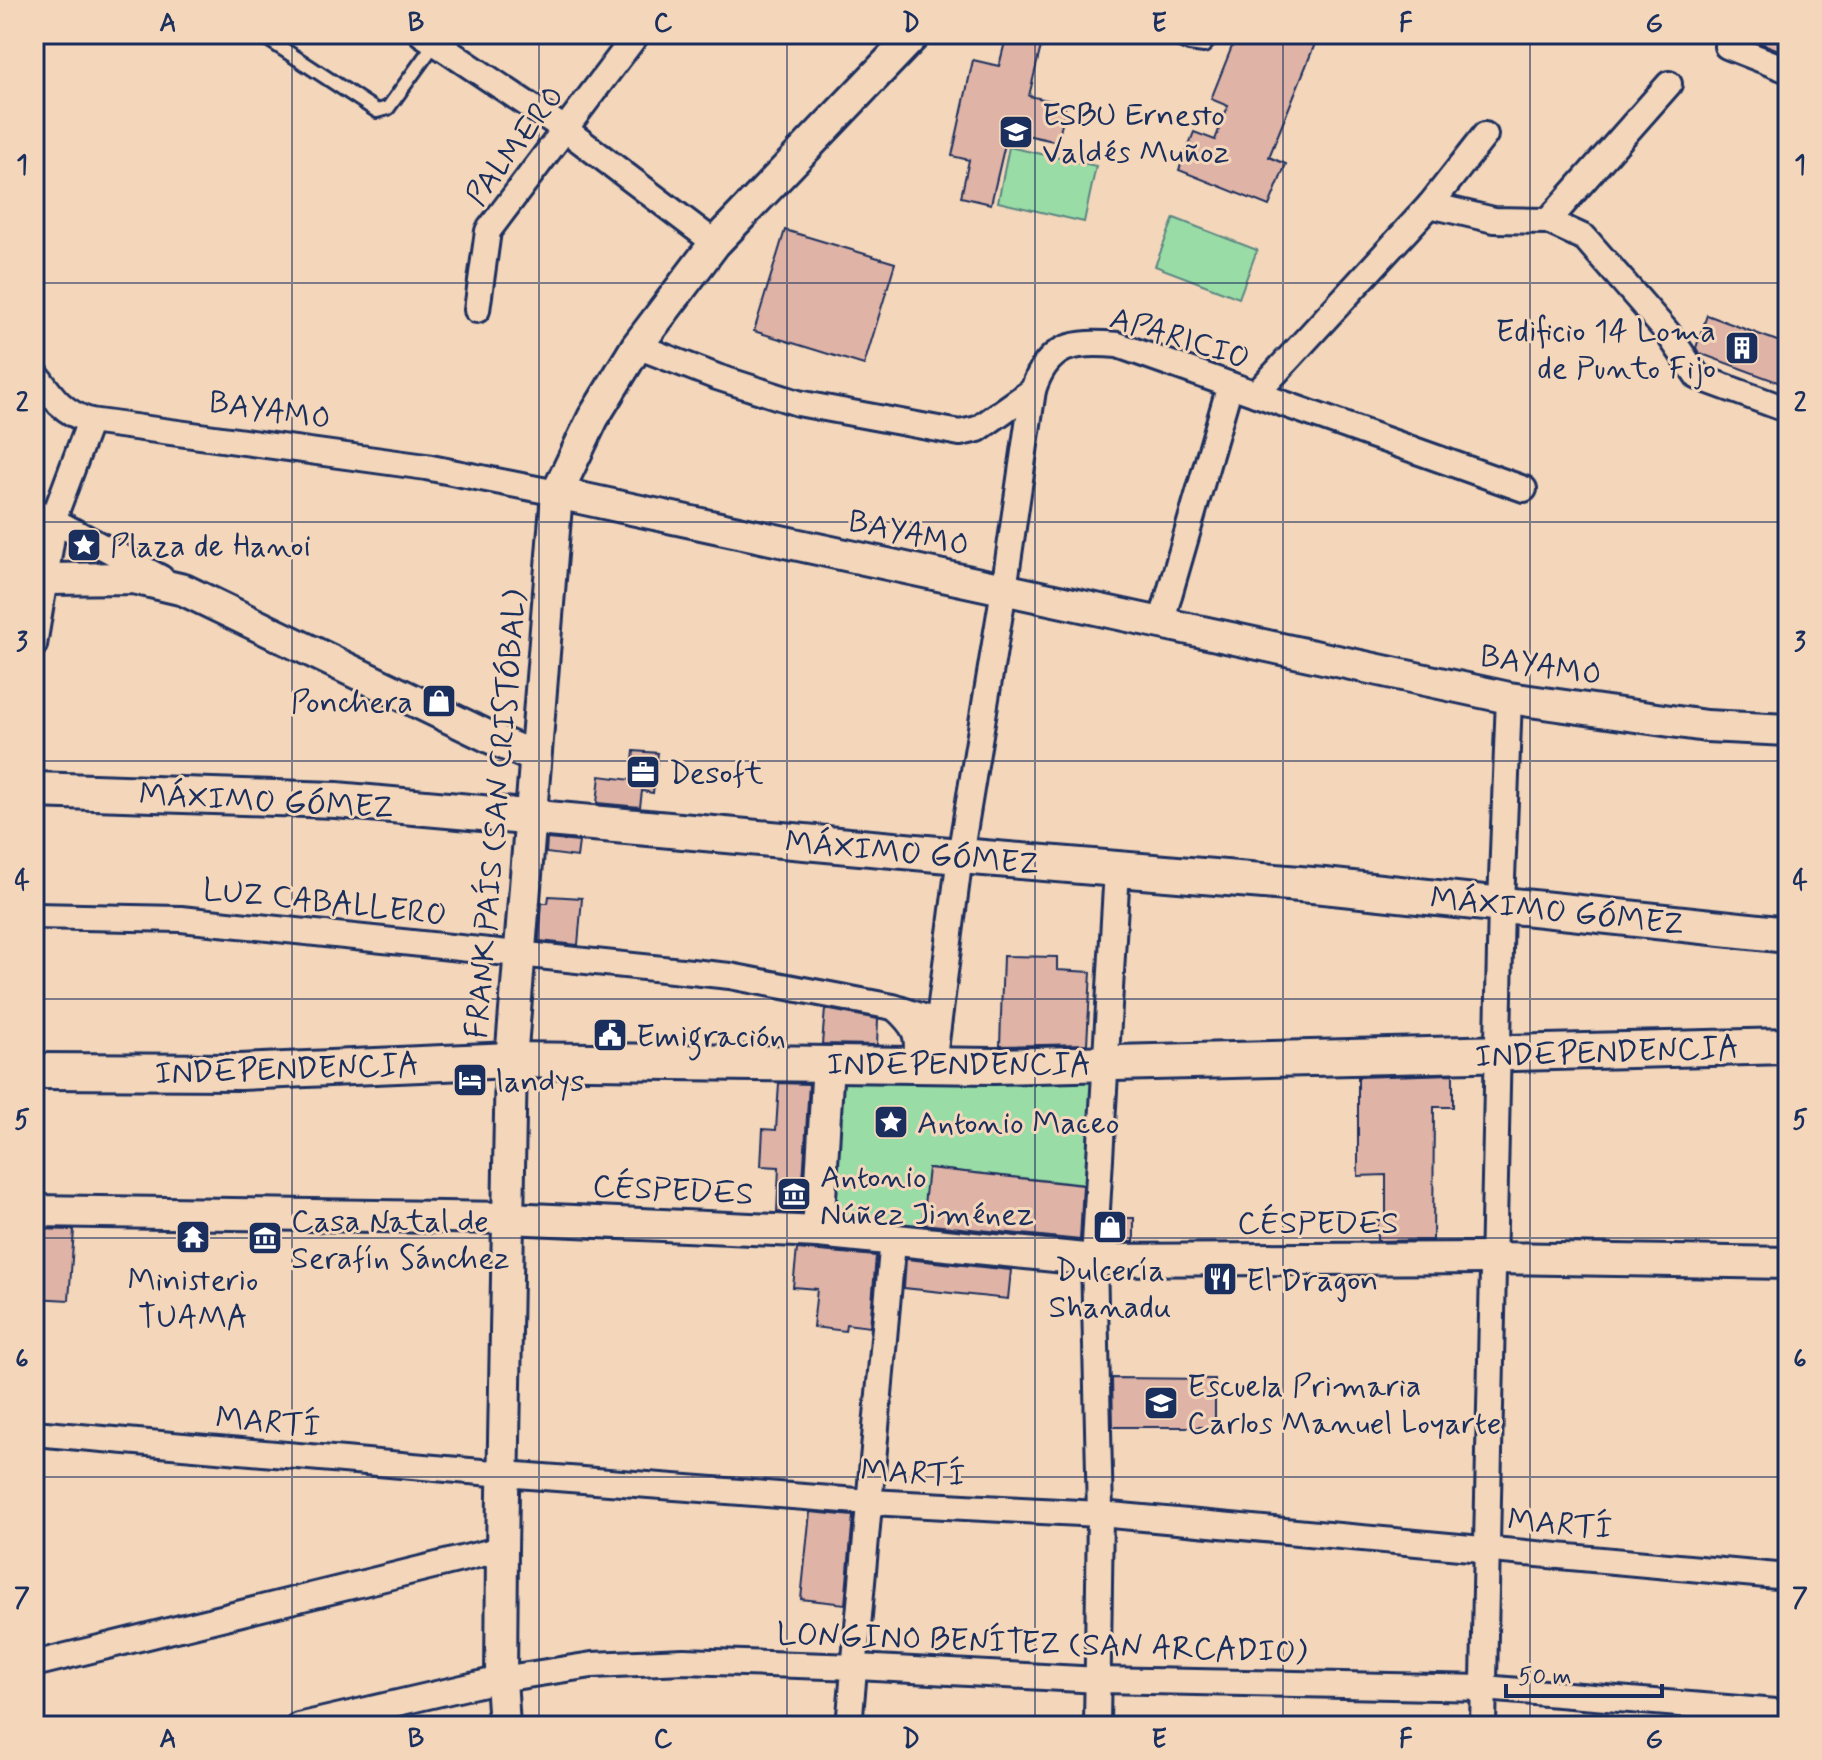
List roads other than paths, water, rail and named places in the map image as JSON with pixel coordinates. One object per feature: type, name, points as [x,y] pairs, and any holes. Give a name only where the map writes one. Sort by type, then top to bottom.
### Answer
[{"type":"main road","name":"MÁXIMO GÓMEZ","points":[[34,790],[336,800],[1324,886],[1788,935]]},
{"type":"main road","name":"INDEPENDENCIA","points":[[34,1071],[240,1072],[511,1060],[1104,1064],[1788,1046]]},
{"type":"street","name":"PALMERO","points":[[477,310],[488,231],[637,34]]},
{"type":"street","name":"FRANK PAÍS (SAN CRISTÓBAL)","points":[[504,1726],[501,1679],[502,1549],[511,1060],[557,493],[593,418],[637,346],[715,243],[915,34]]},
{"type":"street","points":[[428,38],[566,130],[715,243]]},
{"type":"street","points":[[1727,46],[1788,70]]},
{"type":"street","points":[[1548,221],[1669,84]]},
{"type":"street","name":"APARICIO","points":[[637,346],[717,377],[798,403],[960,433],[978,429],[1033,390],[1045,363],[1065,347],[1086,342],[1118,345],[1256,394],[1430,205],[1485,135]]},
{"type":"street","points":[[1430,205],[1494,220],[1548,221],[1585,238],[1667,332],[1698,377],[1788,410]]},
{"type":"street","name":"BAYAMO","points":[[34,371],[71,415],[90,421],[426,467],[1509,698],[1706,726],[1788,730]]},
{"type":"street","points":[[1161,623],[1230,385]]},
{"type":"street","points":[[924,1065],[938,1022],[960,856],[1033,390]]},
{"type":"street","points":[[1256,394],[1524,489]]},
{"type":"street","points":[[34,645],[44,515],[90,421]]},
{"type":"street","points":[[44,515],[184,590],[535,757]]},
{"type":"street","points":[[39,578],[133,578],[184,590]]},
{"type":"street","points":[[1483,1726],[1501,904],[1509,698]]},
{"type":"street","points":[[1097,1726],[1100,1514],[1094,1260],[1117,870]]},
{"type":"street","name":"LUZ CABALLERO","points":[[34,916],[181,919],[730,976],[893,1007],[938,1022]]},
{"type":"street","points":[[893,1007],[912,1023],[924,1065]]},
{"type":"street","points":[[818,1232],[828,1063]]},
{"type":"street","name":"CÉSPEDES","points":[[34,1211],[508,1218],[818,1232],[1094,1260],[1493,1258],[1788,1263]]},
{"type":"street","points":[[849,1726],[857,1667],[893,1239]]},
{"type":"street","name":"MARTÍ","points":[[34,1433],[870,1502],[1100,1514],[1788,1577]]},
{"type":"street","points":[[34,1664],[502,1549]]},
{"type":"street","name":"LONGINO BENÍTEZ (SAN ARCADIO)","points":[[298,1726],[501,1679],[592,1665],[669,1662],[857,1667],[1099,1680],[1484,1688],[1788,1713]]},
{"type":"lane","points":[[260,34],[377,111],[388,108],[428,38]]},
{"type":"lane","points":[[278,46],[287,34]]},
{"type":"lane","points":[[1166,34],[1189,44],[1204,46],[1215,34]]},
{"type":"place","name":"ESBU Ernesto Valdés Muñoz","points":[[1016,132]]},
{"type":"place","name":"Edificio 14 Loma de Punto Fijo","points":[[1742,348]]},
{"type":"place","name":"Plaza de Hanoi","points":[[84,545]]},
{"type":"place","name":"Ponchera","points":[[439,701]]},
{"type":"place","name":"Desoft","points":[[643,772]]},
{"type":"place","name":"Emigración","points":[[610,1035]]},
{"type":"place","name":"landys","points":[[470,1080]]},
{"type":"place","name":"Antonio Maceo","points":[[891,1122]]},
{"type":"place","name":"Antonio Núñez Jiménez","points":[[794,1194]]},
{"type":"place","name":"Dulcería Shanadu","points":[[1110,1227]]},
{"type":"place","name":"Ministerio TUAMA","points":[[193,1237]]},
{"type":"place","name":"Casa Natal de Serafín Sánchez","points":[[265,1238]]},
{"type":"place","name":"El Dragon","points":[[1220,1279]]},
{"type":"place","name":"Escuela Primaria Carlos Manuel Loyarte","points":[[1161,1403]]}]
